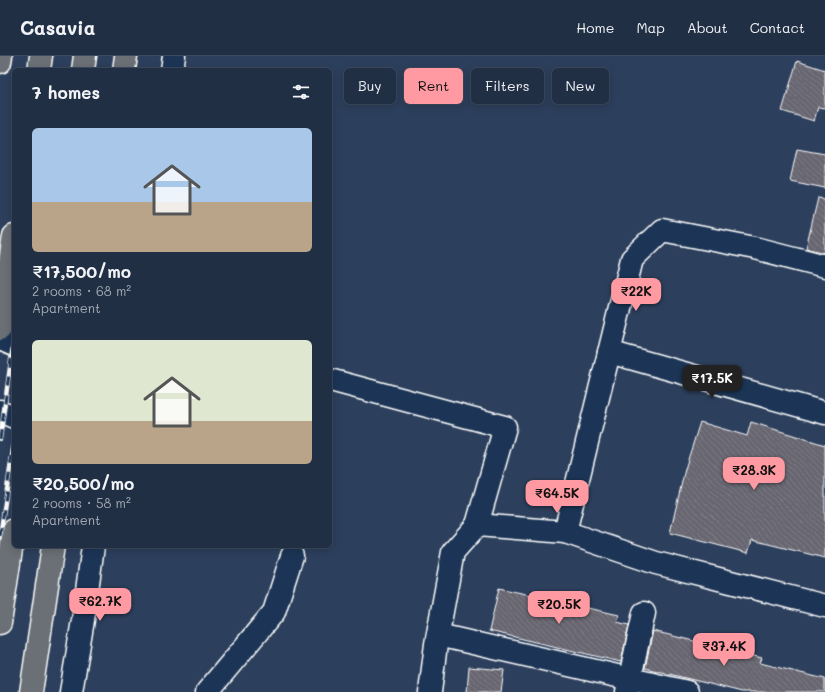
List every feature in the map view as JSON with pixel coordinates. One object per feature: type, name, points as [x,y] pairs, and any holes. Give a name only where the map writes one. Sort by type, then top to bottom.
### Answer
[{"type":"highway","points":[[0,62],[1,56]]},
{"type":"highway","points":[[39,68],[41,56]]},
{"type":"highway","points":[[83,68],[85,56]]},
{"type":"highway","points":[[124,68],[126,56]]},
{"type":"highway","points":[[0,329],[12,249]]},
{"type":"highway","points":[[0,623],[12,543]]},
{"type":"highway","points":[[30,692],[53,548]]},
{"type":"street","points":[[172,68],[174,56]]},
{"type":"street","points":[[566,532],[632,259],[662,230],[755,248],[825,266]]},
{"type":"street","points":[[0,339],[12,344]]},
{"type":"street","points":[[609,352],[825,413]]},
{"type":"street","points":[[332,381],[505,427],[477,525],[453,552],[438,635],[430,692]]},
{"type":"street","points":[[0,411],[12,416]]},
{"type":"street","points":[[477,525],[566,532],[656,563],[825,606]]},
{"type":"street","points":[[71,692],[93,548]]},
{"type":"street","points":[[207,692],[274,612],[292,556]]},
{"type":"street","points":[[629,685],[644,613]]},
{"type":"street","points":[[438,635],[629,685],[687,692]]},
{"type":"building","points":[[797,61],[825,70],[825,108],[818,107],[814,121],[782,111]]},
{"type":"building","points":[[797,149],[825,154],[825,188],[790,181]]},
{"type":"building","points":[[818,198],[825,199],[825,253],[806,248]]},
{"type":"building","points":[[700,422],[747,436],[751,422],[825,445],[825,558],[752,540],[748,553],[670,533],[685,469]]},
{"type":"building","points":[[499,588],[619,615],[617,622],[629,625],[621,662],[489,631]]},
{"type":"building","points":[[653,631],[762,658],[760,663],[825,679],[825,692],[742,692],[645,668]]},
{"type":"building","points":[[469,667],[504,670],[501,692],[467,692]]},
{"type":"railway","points":[[0,439],[12,352]]},
{"type":"railway","points":[[0,536],[12,455]]}]
